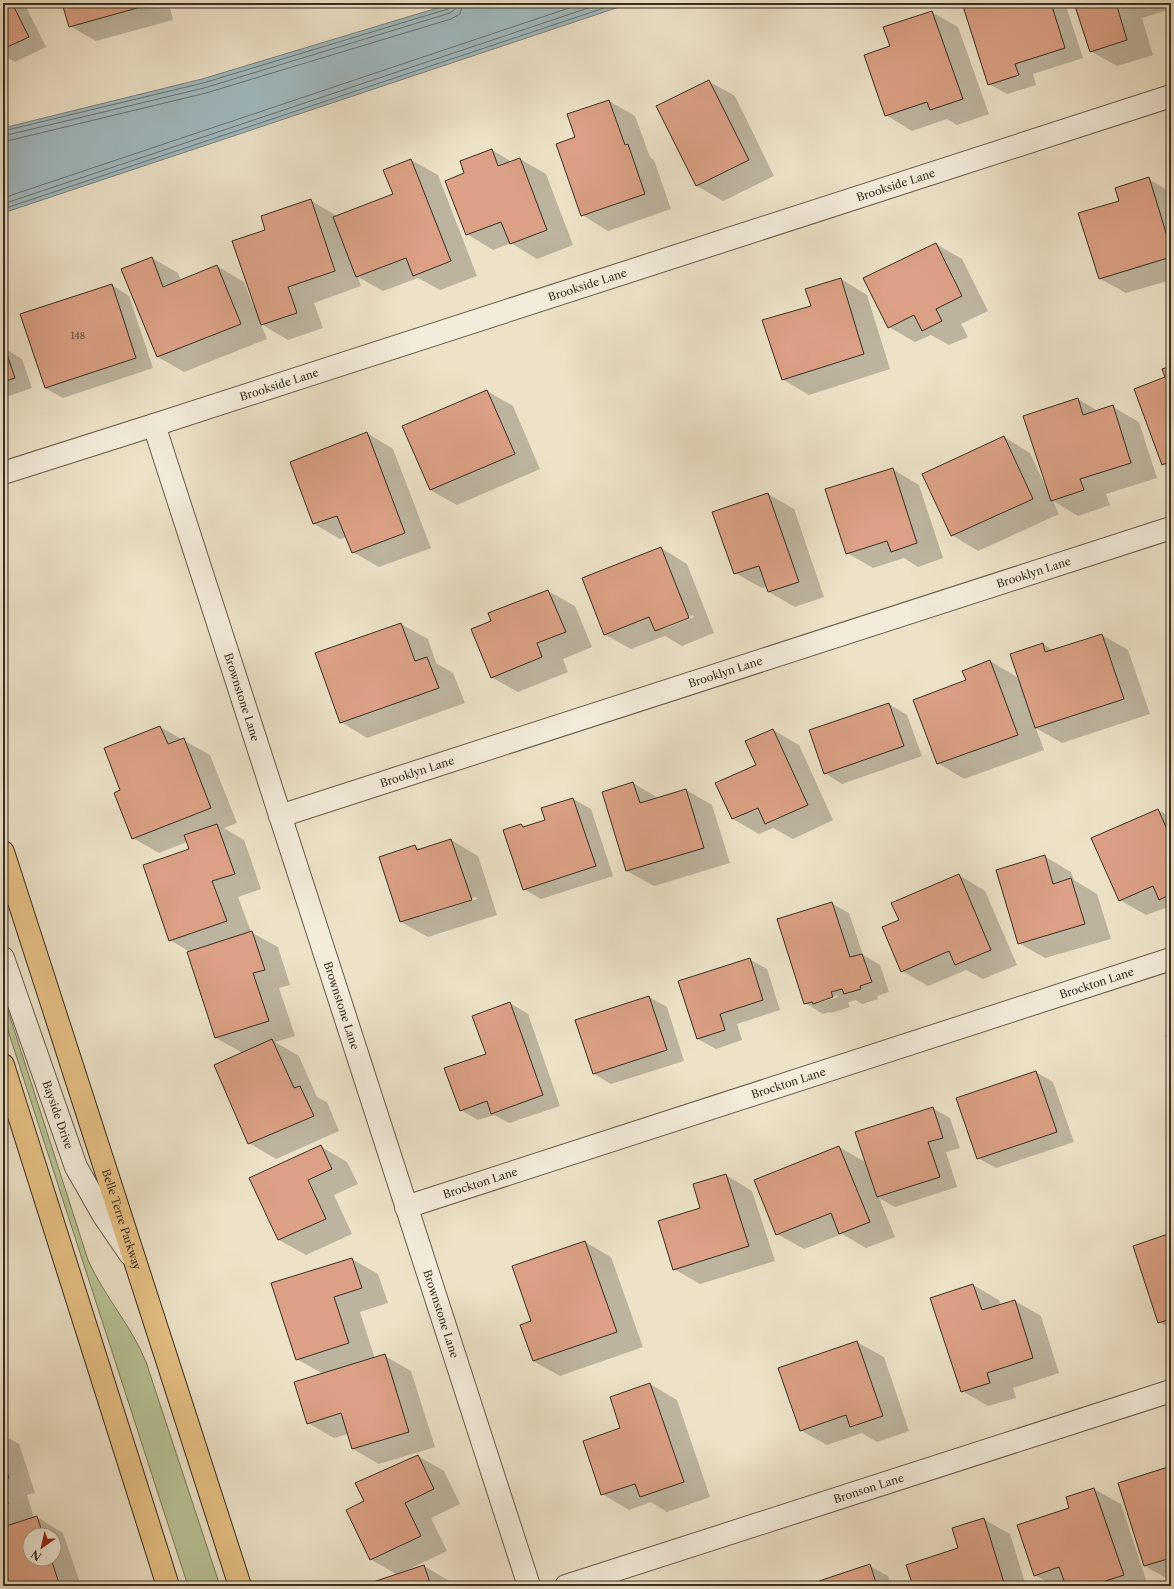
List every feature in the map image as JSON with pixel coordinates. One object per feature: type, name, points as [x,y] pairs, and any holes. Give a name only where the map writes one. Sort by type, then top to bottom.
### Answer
[{"type":"main road","name":"Belle Terre Parkway","points":[[3,852],[240,1586]]},
{"type":"main road","points":[[3,1065],[168,1586]]},
{"type":"street","name":"Brookside Lane","points":[[3,473],[1171,96]]},
{"type":"street","name":"Brownstone Lane","points":[[154,425],[529,1586]]},
{"type":"street","name":"Brooklyn Lane","points":[[280,816],[1171,528]]},
{"type":"street","name":"Bayside Drive","points":[[3,958],[76,1167],[104,1216],[135,1260]]},
{"type":"street","name":"Brockton Lane","points":[[406,1207],[1171,959]]},
{"type":"street","name":"Bronson Lane","points":[[566,1586],[1171,1391]]},
{"type":"green space","points":[[3,995],[88,1260],[94,1273],[140,1348],[146,1362],[220,1586],[188,1586],[3,1015]]},
{"type":"water","points":[[454,3],[631,3],[3,213],[3,128],[202,79]]},
{"type":"building","points":[[3,3],[12,3],[29,37],[3,49]]},
{"type":"building","points":[[62,3],[147,3],[148,5],[69,27]]},
{"type":"building","points":[[962,3],[1051,3],[1065,48],[1015,64],[1019,75],[988,85]]},
{"type":"building","points":[[1074,3],[1116,3],[1127,40],[1090,52]]},
{"type":"building","points":[[932,11],[963,99],[930,110],[927,102],[885,116],[864,55],[890,46],[883,27]]},
{"type":"building","points":[[709,80],[749,160],[696,186],[656,106]]},
{"type":"building","points":[[609,100],[625,145],[628,144],[645,194],[581,216],[556,144],[575,137],[567,114]]},
{"type":"building","points":[[492,149],[498,166],[520,158],[547,230],[510,244],[501,222],[466,235],[445,181],[464,173],[460,161]]},
{"type":"building","points":[[411,159],[451,261],[413,276],[406,258],[356,277],[333,217],[393,194],[383,170]]},
{"type":"building","points":[[1149,177],[1171,249],[1171,257],[1099,279],[1078,213],[1119,201],[1115,188]]},
{"type":"building","points":[[311,199],[335,271],[288,287],[297,313],[261,325],[232,241],[265,230],[261,216]]},
{"type":"building","points":[[936,243],[962,296],[936,309],[942,321],[922,331],[914,315],[888,328],[863,278]]},
{"type":"building","points":[[152,257],[163,287],[217,265],[241,324],[157,357],[121,269]]},
{"type":"building","points":[[841,278],[864,354],[782,380],[762,320],[811,306],[805,289]]},
{"type":"building","points":[[112,284],[136,358],[45,388],[20,314]]},
{"type":"building","points":[[3,348],[5,348],[15,378],[3,382]]},
{"type":"building","points":[[1171,366],[1171,461],[1162,465],[1134,389],[1165,377],[1162,369]]},
{"type":"building","points":[[487,390],[515,454],[430,490],[402,426]]},
{"type":"building","points":[[1078,398],[1083,415],[1113,405],[1131,463],[1080,479],[1084,490],[1051,501],[1023,416]]},
{"type":"building","points":[[367,432],[405,533],[352,553],[337,516],[313,524],[290,462]]},
{"type":"building","points":[[1004,436],[1033,499],[951,536],[922,474]]},
{"type":"building","points":[[893,468],[917,543],[891,552],[887,541],[846,554],[825,489]]},
{"type":"building","points":[[768,493],[799,582],[768,592],[759,566],[734,574],[712,512]]},
{"type":"building","points":[[661,547],[689,618],[655,631],[649,617],[604,635],[582,578]]},
{"type":"building","points":[[548,590],[566,632],[537,643],[542,657],[491,678],[471,629],[491,621],[488,613]]},
{"type":"building","points":[[401,623],[415,661],[427,657],[439,688],[340,723],[315,653]]},
{"type":"building","points":[[1102,634],[1124,699],[1035,728],[1010,654],[1043,643],[1045,652]]},
{"type":"building","points":[[990,660],[1018,735],[937,764],[913,700],[966,680],[962,671]]},
{"type":"building","points":[[889,703],[904,746],[824,774],[809,730]]},
{"type":"building","points":[[160,726],[168,744],[184,738],[211,808],[132,839],[114,793],[120,790],[104,748]]},
{"type":"building","points":[[773,729],[808,805],[765,824],[758,808],[732,819],[715,783],[756,765],[745,741]]},
{"type":"building","points":[[633,782],[640,803],[686,789],[704,848],[626,871],[602,792]]},
{"type":"building","points":[[573,798],[596,866],[523,890],[503,830],[521,824],[523,827],[545,820],[541,808]]},
{"type":"building","points":[[1158,809],[1171,838],[1171,894],[1159,900],[1153,886],[1119,901],[1091,838]]},
{"type":"building","points":[[217,824],[235,874],[212,881],[227,921],[169,941],[143,865],[189,849],[184,835]]},
{"type":"building","points":[[451,839],[472,900],[400,922],[379,857],[415,845],[417,850]]},
{"type":"building","points":[[1045,855],[1053,884],[1071,878],[1085,924],[1018,944],[996,870]]},
{"type":"building","points":[[959,874],[991,950],[955,965],[949,951],[901,972],[882,927],[899,920],[891,903]]},
{"type":"building","points":[[832,902],[850,957],[862,954],[872,982],[860,986],[861,989],[844,994],[842,989],[831,992],[833,997],[813,1004],[812,1002],[804,1004],[777,919]]},
{"type":"building","points":[[252,931],[265,970],[253,973],[269,1021],[215,1038],[187,952]]},
{"type":"building","points":[[750,958],[763,1000],[720,1014],[725,1030],[697,1039],[678,981]]},
{"type":"building","points":[[649,996],[667,1050],[593,1074],[575,1020]]},
{"type":"building","points":[[510,1002],[543,1095],[491,1114],[487,1101],[460,1111],[444,1068],[486,1054],[472,1016]]},
{"type":"building","points":[[1171,1034],[1171,1052],[1166,1035]]},
{"type":"building","points":[[272,1039],[294,1088],[300,1086],[314,1116],[248,1144],[214,1065]]},
{"type":"building","points":[[1036,1071],[1057,1132],[977,1159],[956,1098]]},
{"type":"building","points":[[933,1107],[943,1138],[928,1142],[940,1177],[877,1197],[855,1132]]},
{"type":"building","points":[[321,1145],[332,1169],[308,1180],[326,1219],[278,1240],[249,1178]]},
{"type":"building","points":[[839,1146],[870,1222],[839,1234],[831,1213],[776,1235],[754,1180]]},
{"type":"building","points":[[726,1174],[749,1246],[673,1270],[658,1221],[700,1208],[693,1184]]},
{"type":"building","points":[[1171,1233],[1171,1319],[1158,1323],[1133,1246]]},
{"type":"building","points":[[585,1241],[617,1332],[533,1361],[520,1325],[531,1321],[512,1266]]},
{"type":"building","points":[[352,1258],[362,1288],[334,1297],[349,1343],[296,1360],[271,1283]]},
{"type":"building","points":[[973,1284],[982,1310],[1015,1300],[1033,1358],[987,1373],[990,1383],[961,1392],[930,1298]]},
{"type":"building","points":[[857,1341],[883,1416],[850,1427],[846,1415],[800,1431],[778,1368]]},
{"type":"building","points":[[385,1354],[409,1432],[352,1449],[341,1413],[307,1424],[294,1382]]},
{"type":"building","points":[[650,1383],[684,1482],[640,1497],[635,1484],[601,1495],[583,1441],[620,1428],[610,1397]]},
{"type":"building","points":[[418,1455],[434,1489],[405,1503],[421,1536],[370,1560],[346,1510],[364,1501],[355,1483]]},
{"type":"building","points":[[3,1459],[9,1478],[3,1479]]},
{"type":"building","points":[[1171,1466],[1171,1558],[1144,1566],[1118,1483]]},
{"type":"building","points":[[3,1487],[8,1504],[3,1505]]},
{"type":"building","points":[[1094,1488],[1124,1575],[1090,1586],[1066,1586],[1059,1567],[1034,1576],[1017,1525],[1069,1508],[1066,1497]]},
{"type":"building","points":[[37,1516],[40,1527],[22,1527],[22,1567],[54,1567],[59,1583],[48,1586],[3,1586],[3,1527]]},
{"type":"building","points":[[984,1518],[1005,1586],[913,1586],[906,1565],[958,1548],[952,1528]]},
{"type":"building","points":[[870,1564],[877,1586],[820,1586],[819,1581]]},
{"type":"building","points":[[424,1565],[431,1586],[361,1586]]}]
